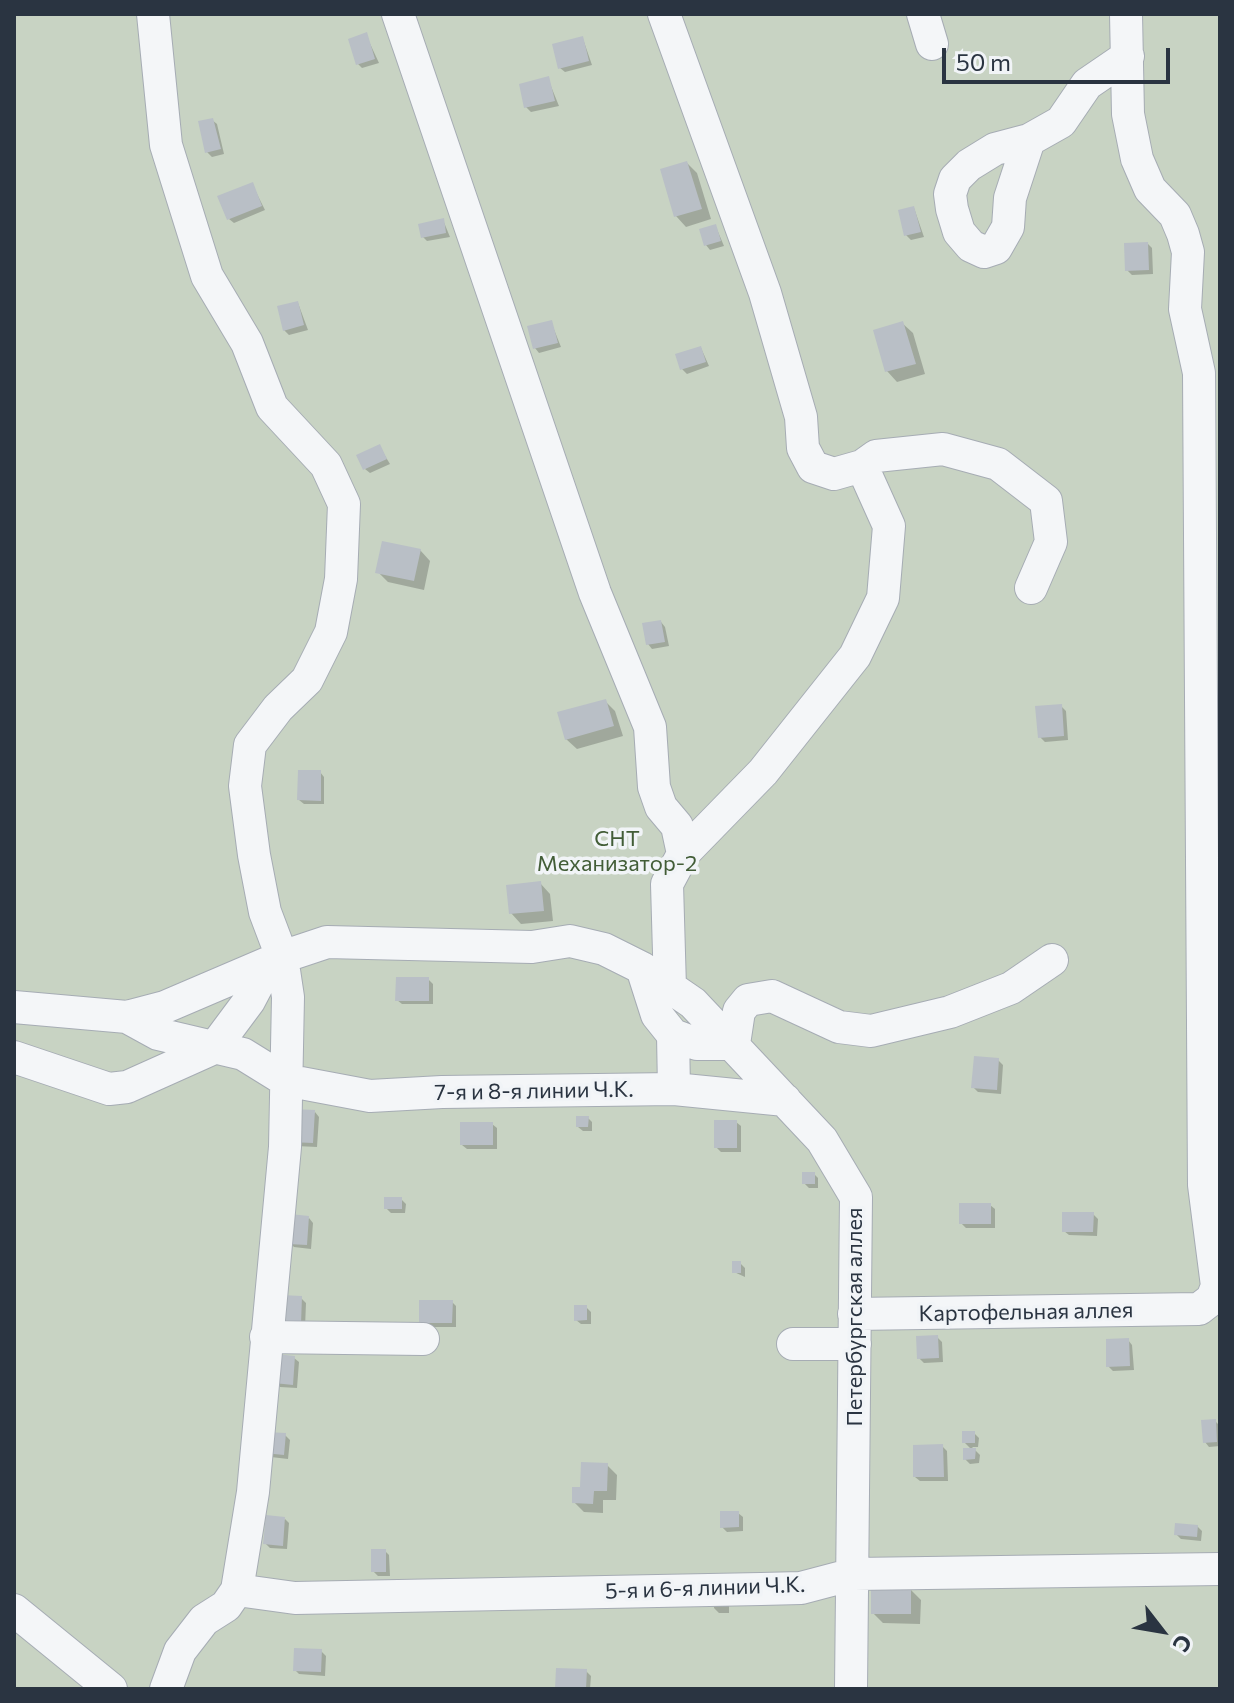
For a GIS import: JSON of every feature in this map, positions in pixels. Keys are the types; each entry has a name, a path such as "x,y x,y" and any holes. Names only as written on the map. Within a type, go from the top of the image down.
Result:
{"street":[{"path":"153,14 166,145 207,276 247,343 272,407 326,465 344,504 341,579 331,632 307,680 278,708 250,745 245,786 254,855 275,960 288,997 285,1147 253,1492 237,1590 226,1606 204,1620 180,1651 166,1689"},
{"path":"398,14 595,593 650,727 654,787 661,807 677,826 683,854"},
{"path":"664,14 765,293 801,417 803,448 813,467 834,474 862,466 876,456 943,449 998,464 1046,501 1051,542 1031,588"},
{"path":"1126,14 1128,114 1137,159 1150,189 1175,215 1188,252 1185,309 1199,373 1204,1185 1218,1264"},
{"path":"1029,140 1061,122 1087,84 1128,56"},
{"path":"670,988 665,923 667,884 683,854 763,772 855,656 883,598 889,526 862,466"},
{"name":"Петербургская аллея","path":"127,1017 165,1007 275,960 327,942 532,947 570,941 604,949 642,968 693,1003 822,1140 856,1197 851,1689"},
{"path":"14,1057 109,1089 137,1083 214,1048 275,960"},
{"path":"642,968 657,1015 673,1035 697,1044 734,1044 739,1011 748,1000 772,996 839,1027 871,1031 950,1012 1011,988 1052,960"},
{"path":"14,1007 127,1017 158,1034 243,1054 285,1080"},
{"path":"673,1035 674,1089"},
{"name":"7-я и 8-я линии Ч.К.","path":"285,1080 370,1096 674,1089 785,1100"},
{"name":"Картофельная аллея","path":"793,1344 855,1329 1199,1309 1212,1299 1217,1286 1218,1264"},
{"path":"266,1337 423,1339"},
{"name":"5-я и 6-я линии Ч.К.","path":"237,1590 295,1598 761,1589 816,1585 854,1574 1220,1569"},
{"path":"14,1610 111,1689"}],"green space":[{"name":"СНТ Механизатор-2","path":"14,14 1220,14 1220,1689 14,1689"}],"building":[{"path":"367,32 375,59 356,65 348,39"},
{"path":"583,36 589,61 558,69 552,44"},
{"path":"549,76 555,101 524,108 519,84"},
{"path":"213,118 221,149 205,153 198,121"},
{"path":"687,161 702,209 674,217 660,169"},
{"path":"253,182 262,206 227,220 217,196"},
{"path":"914,206 921,232 904,236 898,210"},
{"path":"444,218 446,233 421,238 418,224"},
{"path":"716,224 721,241 704,246 699,229"},
{"path":"1148,242 1149,270 1125,271 1124,243"},
{"path":"298,301 304,325 283,331 277,306"},
{"path":"552,320 558,343 533,349 527,326"},
{"path":"903,321 916,364 885,372 873,330"},
{"path":"701,346 706,362 680,370 675,354"},
{"path":"380,444 387,459 363,470 356,455"},
{"path":"382,541 421,549 414,581 375,573"},
{"path":"661,620 665,642 646,645 642,623"},
{"path":"606,699 614,726 565,740 557,712"},
{"path":"1062,704 1064,736 1038,738 1035,706"},
{"path":"298,770 321,770 321,801 297,800"},
{"path":"541,881 544,911 509,914 506,885"},
{"path":"396,977 429,977 429,1001 395,1001"},
{"path":"974,1056 999,1058 997,1090 971,1088"},
{"path":"292,1109 315,1110 313,1143 289,1142"},
{"path":"576,1116 589,1116 588,1127 576,1127"},
{"path":"714,1120 737,1120 737,1148 714,1148"},
{"path":"460,1122 493,1122 493,1145 460,1145"},
{"path":"802,1172 815,1172 815,1184 802,1184"},
{"path":"384,1197 402,1197 402,1209 384,1209"},
{"path":"959,1203 991,1203 991,1224 959,1224"},
{"path":"1062,1212 1094,1212 1093,1232 1062,1232"},
{"path":"290,1214 309,1216 307,1245 288,1244"},
{"path":"732,1261 741,1261 741,1273 732,1273"},
{"path":"280,1295 302,1296 301,1324 279,1323"},
{"path":"419,1300 453,1300 452,1323 419,1323"},
{"path":"574,1305 587,1305 587,1320 574,1321"},
{"path":"938,1335 939,1358 917,1359 916,1336"},
{"path":"1129,1338 1130,1366 1106,1367 1106,1339"},
{"path":"276,1354 295,1356 293,1385 274,1383"},
{"path":"1216,1419 1217,1442 1203,1443 1201,1420"},
{"path":"962,1431 975,1431 975,1443 962,1443"},
{"path":"266,1432 286,1433 284,1455 264,1453"},
{"path":"943,1444 944,1477 913,1477 913,1445"},
{"path":"963,1448 976,1448 975,1459 963,1460"},
{"path":"581,1462 608,1463 607,1491 594,1491 593,1504 572,1503 572,1487 580,1487"},
{"path":"720,1511 739,1511 739,1527 720,1528"},
{"path":"266,1515 285,1517 283,1546 263,1544"},
{"path":"1175,1523 1198,1525 1197,1537 1174,1535"},
{"path":"371,1549 386,1549 386,1572 371,1572"},
{"path":"871,1587 911,1588 911,1614 871,1614"},
{"path":"294,1648 322,1649 321,1672 293,1671"},
{"path":"556,1668 587,1669 586,1689 555,1689"}]}
